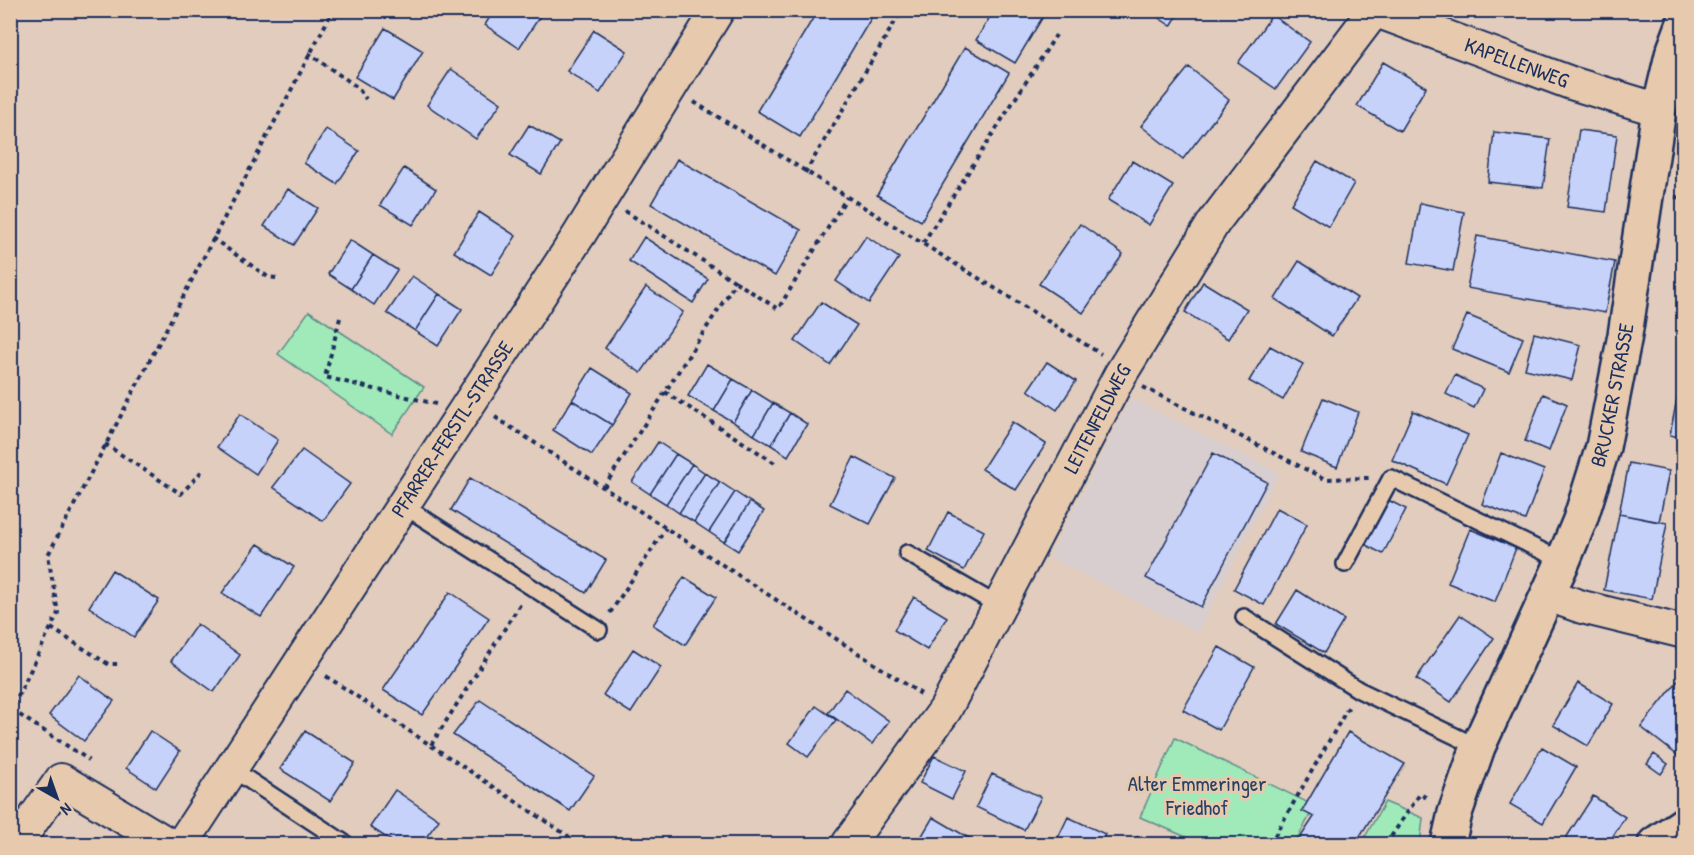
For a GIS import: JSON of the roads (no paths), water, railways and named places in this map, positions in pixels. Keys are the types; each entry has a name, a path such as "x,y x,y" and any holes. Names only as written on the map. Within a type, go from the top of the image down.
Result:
{"street":[{"name":"PFARRER-FERSTL-STRASSE","path":"182,844 404,506 603,196 718,10"},
{"name":"KAPELLENWEG","path":"1374,11 1571,83 1659,111"},
{"name":"LEITENFELDWEG","path":"848,844 945,710 1120,375 1214,222 1374,11"},
{"name":"BRUCKER STRASSE","path":"1448,844 1455,813 1478,747 1548,596 1584,510 1609,426 1659,111 1672,55 1683,23"},
{"path":"1548,596 1582,607 1683,632"},
{"path":"16,844 61,780 168,844"},
{"path":"1655,844 1683,824"}],"lane":[{"path":"1345,564 1391,478 1563,561"},
{"path":"404,506 599,630"},
{"path":"907,553 999,606"},
{"path":"1244,617 1359,690 1478,747"},
{"path":"232,769 346,844"}],"park label":[{"name":"Alter Emmeringer Friedhof","path":"1197,796"}]}
